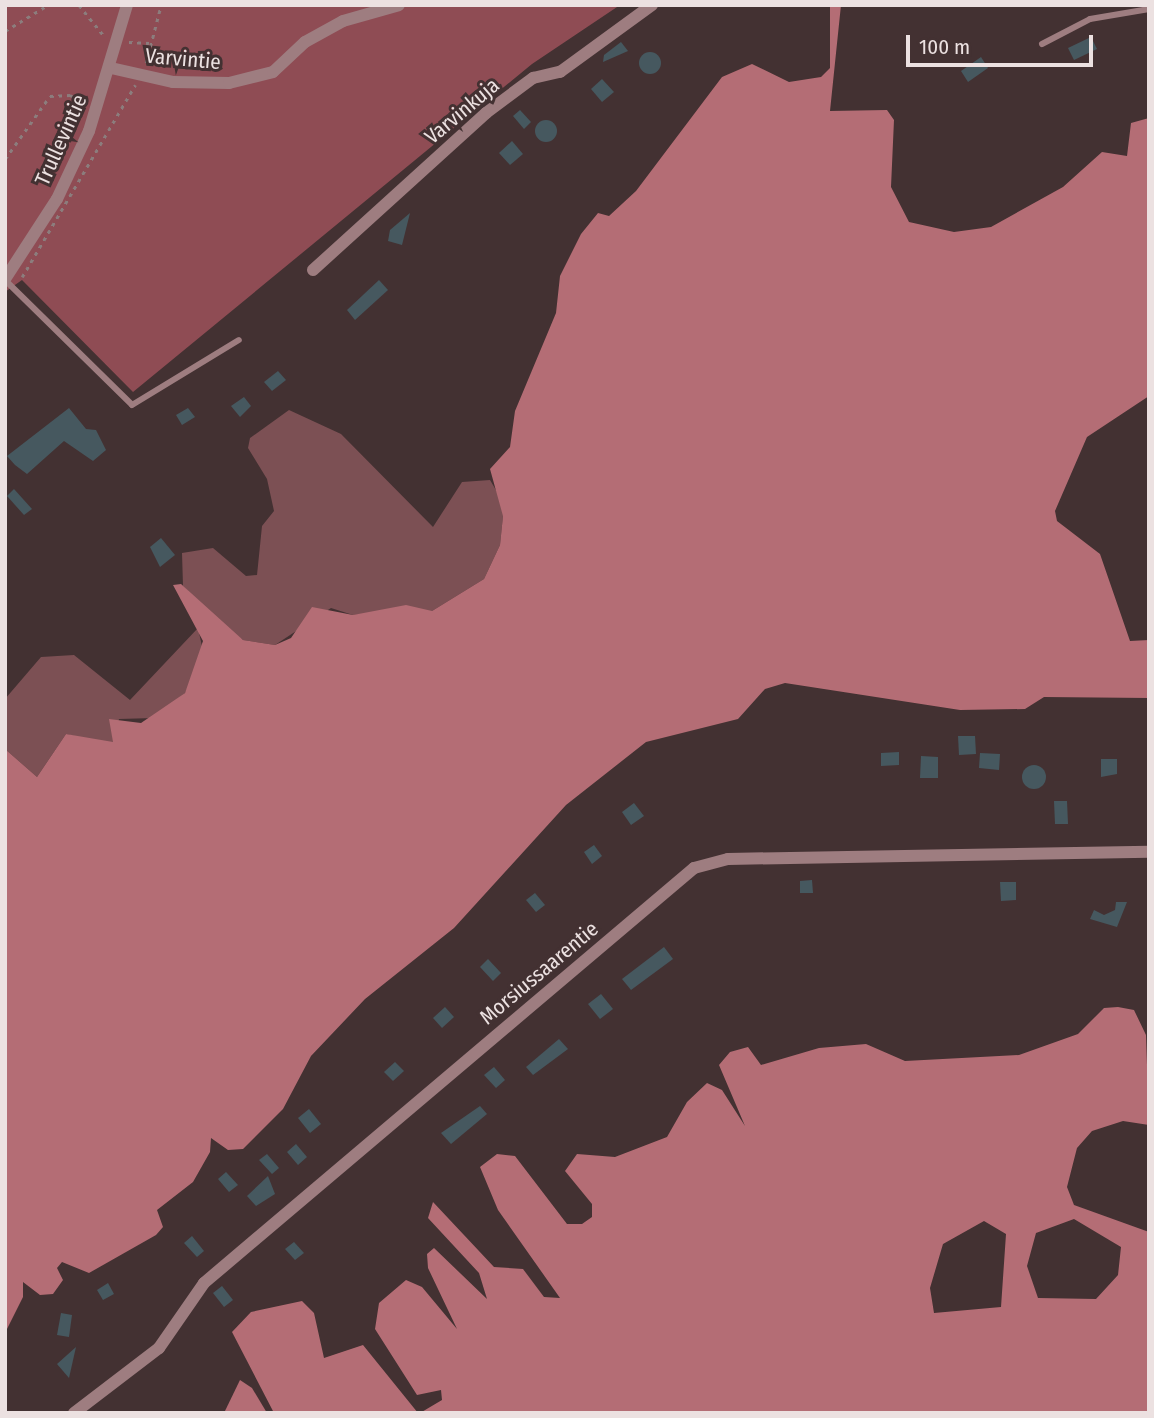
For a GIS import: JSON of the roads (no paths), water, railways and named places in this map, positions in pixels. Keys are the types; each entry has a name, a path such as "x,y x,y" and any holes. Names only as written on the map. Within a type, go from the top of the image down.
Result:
{"street":[{"name":"Trullevintie","path":"5,279 57,199 99,103 127,5"},
{"name":"Varvintie","path":"111,68 173,82 229,83 273,72 305,41 343,21 399,5"},
{"name":"Varvinkuja","path":"313,270 486,113 533,78 560,72 652,5"},
{"name":"Morsiussaarentie","path":"74,1413 159,1348 204,1283 694,868 728,859 1149,852"}],"lane":[{"path":"1042,44 1090,19 1149,9"},
{"path":"5,279 132,405 239,340"}]}
